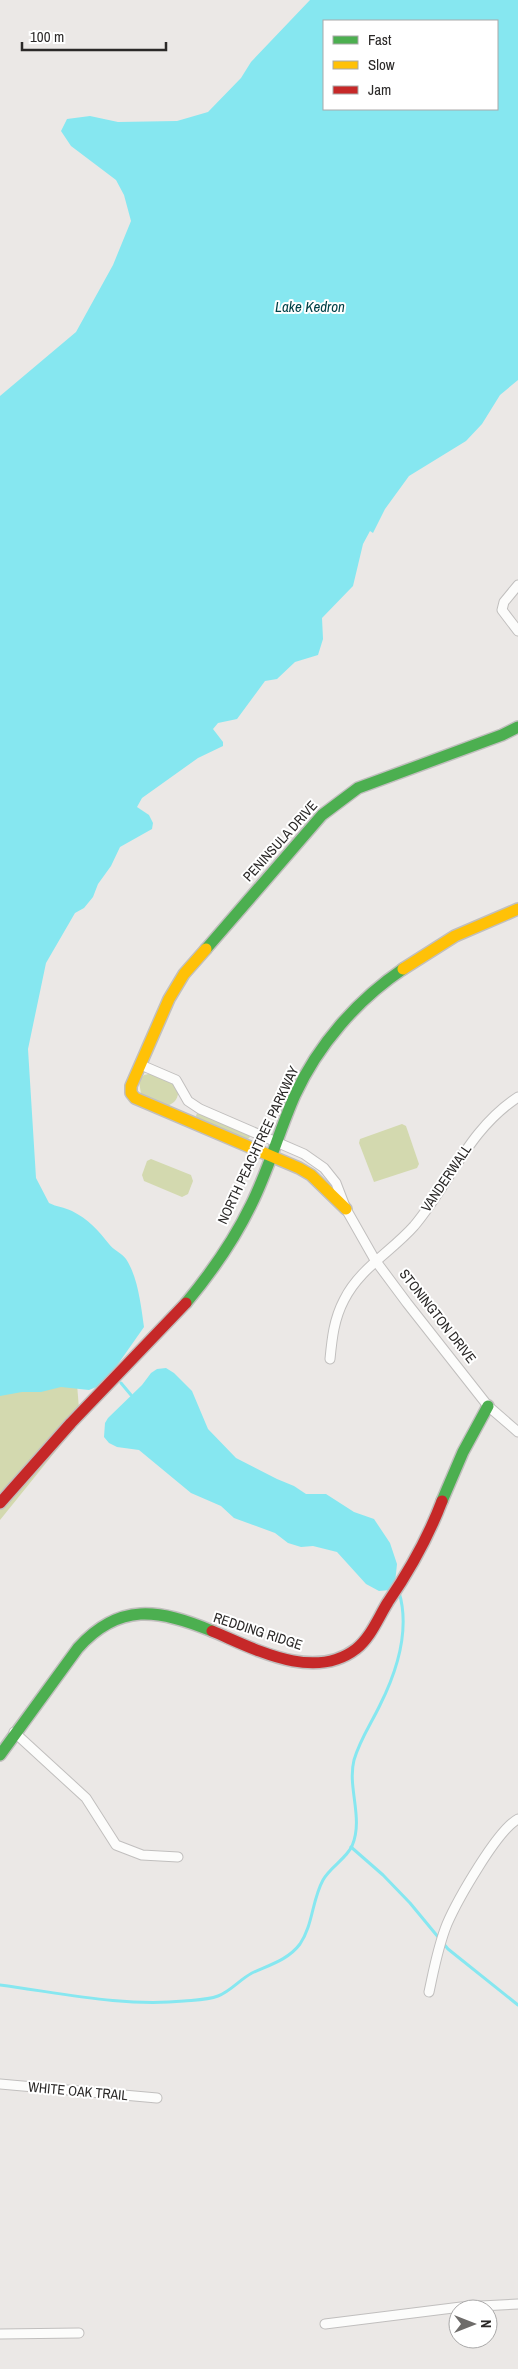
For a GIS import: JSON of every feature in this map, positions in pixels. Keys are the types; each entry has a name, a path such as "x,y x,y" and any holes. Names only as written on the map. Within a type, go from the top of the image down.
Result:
{"street":[{"path":"518,585 504,602 502,610 518,631"},
{"name":"PENINSULA DRIVE","path":"270,1157 135,1098 131,1093 131,1086 169,999 184,974 322,814 358,788 502,735 518,727"},
{"name":"NORTH PEACHTREE PARKWAY","path":"0,1503 82,1411 173,1316 207,1276 242,1222 304,1078 322,1050 357,1007 429,949 467,928 518,909"},
{"path":"140,1065 176,1080 188,1101 192,1104 276,1141"},
{"name":"VANDERWALL","path":"330,1359 333,1326 344,1299 375,1260 413,1226 473,1139 499,1110 518,1097"},
{"path":"185,1119 192,1104"},
{"name":"STONINGTON DRIVE","path":"276,1141 304,1154 324,1168 336,1183 346,1209 375,1260 488,1406 518,1432"},
{"name":"STONINGTON DRIVE","path":"270,1157 311,1175 346,1209"},
{"name":"REDDING RIDGE","path":"0,1755 14,1732 79,1645 95,1630 129,1613 160,1614 293,1661 324,1661 345,1655 368,1635 399,1587 431,1529 460,1457 488,1406"},
{"path":"14,1732 86,1798 116,1844 142,1855 178,1857"},
{"path":"429,1992 444,1934 457,1903 490,1850 512,1822 518,1819"},
{"name":"WHITE OAK TRAIL","path":"0,2084 157,2098"},
{"path":"325,2324 460,2307 518,2304"},
{"path":"0,2334 79,2333"}],"green space":[{"path":"153,1073 171,1080 178,1089 177,1098 170,1105 167,1106 141,1094 139,1081 144,1075"},
{"path":"199,1112 250,1135 250,1137 247,1140 197,1120 196,1115"},
{"path":"402,1124 406,1126 419,1164 417,1168 374,1182 359,1143 360,1139"},
{"path":"151,1159 191,1175 193,1181 188,1194 182,1197 144,1181 142,1175 147,1161"},
{"path":"76,1372 80,1421 0,1520 0,1373"}],"water":[{"name":"Lake Kedron","path":"310,0 518,0 518,380 500,395 482,424 466,441 409,476 385,509 373,533 370,531 363,544 353,586 322,618 323,639 318,655 295,662 277,679 265,681 237,719 218,723 213,729 223,742 223,746 198,758 142,798 137,807 149,815 153,823 152,829 120,847 111,866 98,884 93,897 84,908 75,913 46,963 28,1049 36,1178 49,1203 78,1214 88,1221 126,1259 136,1283 144,1327 104,1384 89,1390 61,1387 41,1392 22,1392 0,1396 0,396 76,332 113,265 131,221 124,195 116,180 71,146 61,131 67,119 90,116 118,122 177,121 208,112 241,78 251,62"},
{"path":"166,1368 174,1373 192,1391 208,1429 236,1458 294,1486 306,1494 326,1494 354,1512 374,1519 390,1543 397,1564 395,1583 390,1590 379,1591 366,1584 337,1552 313,1546 301,1547 288,1543 275,1533 234,1518 221,1506 191,1493 139,1450 117,1447 109,1443 104,1437 105,1423 108,1418 142,1385 151,1373 157,1369"}],"waterway":[{"path":"121,1383 131,1395"},
{"path":"0,1985 115,2001 161,2002 201,2000 223,1994 247,1976 278,1962 295,1950 308,1929 323,1880 352,1846 356,1825 352,1781 354,1760 362,1738 377,1712 392,1678 400,1650 403,1620 399,1592"},
{"path":"351,1847 383,1875 410,1903 448,1949 518,2005"}],"traffic: fast":[{"path":"206,949 322,815 358,788 502,735 518,727"},
{"path":"186,1303 222,1256 244,1218 263,1178 295,1095 315,1059 327,1041 355,1009 386,981 403,969"},
{"path":"442,1501 463,1452 488,1406"},
{"path":"0,1755 78,1648 93,1633 109,1623 124,1617 140,1614 157,1615 174,1618 212,1631"}],"traffic: slow":[{"path":"403,969 455,936 518,909"},
{"path":"206,949 184,974 169,999 131,1086 131,1093 135,1098 299,1168 311,1175 346,1209"}],"traffic: jam":[{"path":"0,1503 71,1423 186,1303"},
{"path":"212,1631 264,1653 302,1662 321,1662 339,1658 356,1649 370,1633 411,1566 425,1541 442,1501"}]}
